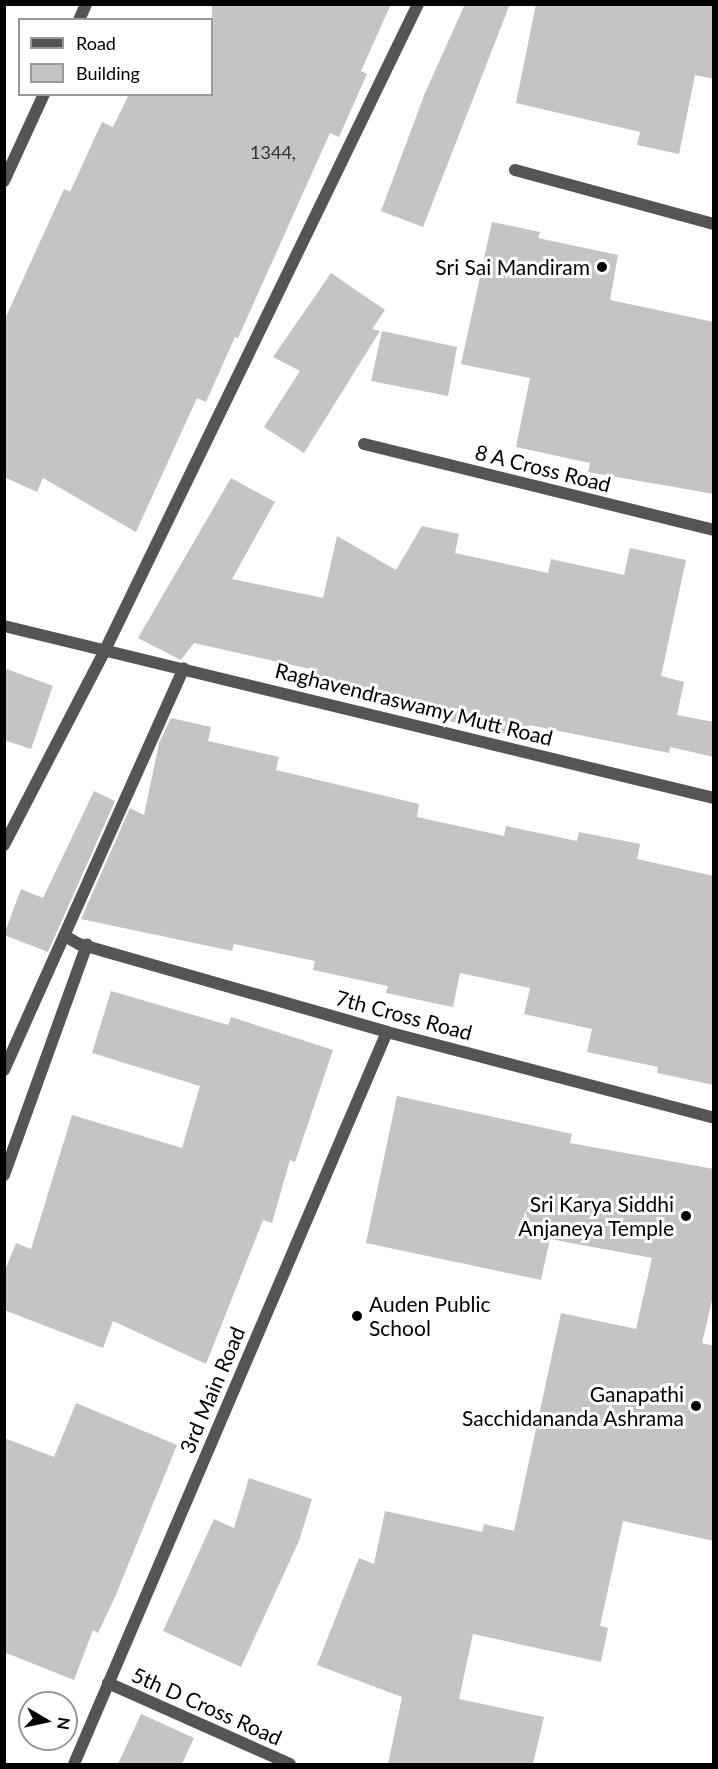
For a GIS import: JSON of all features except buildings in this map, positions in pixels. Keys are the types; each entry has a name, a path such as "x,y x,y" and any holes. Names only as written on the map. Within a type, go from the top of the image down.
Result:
{"street":[{"path":"80,18 86,4"},
{"path":"4,845 106,648 418,4"},
{"path":"5,178 43,96"},
{"path":"515,170 714,224"},
{"name":"8 A Cross Road","path":"364,444 714,530"},
{"name":"Raghavendraswamy Mutt Road","path":"4,626 106,648 714,798"},
{"path":"4,1070 184,668"},
{"name":"7th Cross Road","path":"65,936 72,942 87,944 387,1032 714,1118"},
{"path":"4,1175 87,944"},
{"name":"3rd Main Road","path":"74,1764 387,1032"},
{"name":"5th D Cross Road","path":"108,1683 290,1764"}],"place":[{"name":"Sri Sai Mandiram","path":"602,267"},
{"name":"Sri Karya Siddhi Anjaneya Temple","path":"686,1216"},
{"name":"Auden Public School","path":"357,1316"},
{"name":"Ganapathi Sacchidananda Ashrama","path":"696,1406"}]}
